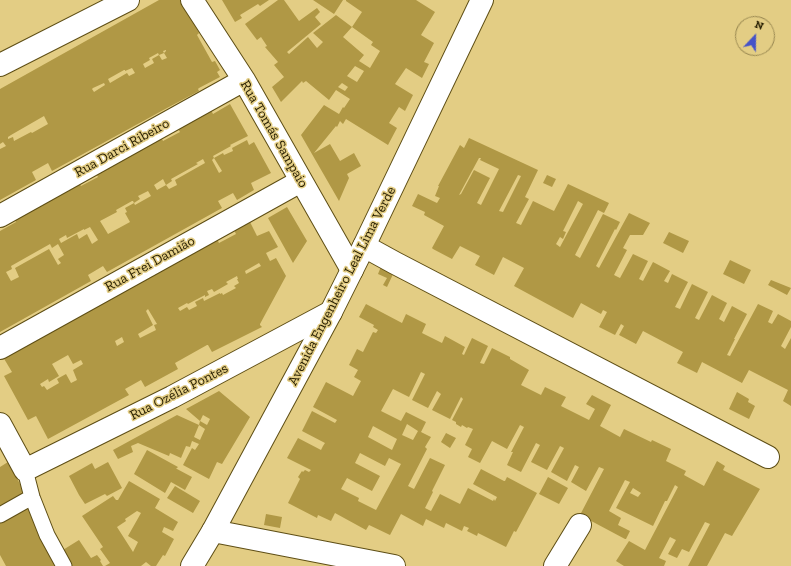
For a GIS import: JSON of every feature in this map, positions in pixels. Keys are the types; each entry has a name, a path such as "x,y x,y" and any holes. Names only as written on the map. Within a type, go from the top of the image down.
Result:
{"street":[{"path":"0,65 128,0"},
{"name":"Rua Tomás Sampaio","path":"192,0 244,80 352,270"},
{"name":"Avenida Engenheiro Leal Lima Verde","path":"192,566 213,531 352,270 482,0"},
{"name":"Rua Darci Ribeiro","path":"0,216 244,80"},
{"name":"Rua Frei Damião","path":"0,348 301,181"},
{"path":"364,246 768,457"},
{"name":"Rua Ozélia Pontes","path":"25,470 172,397 330,312"},
{"path":"0,424 25,470"},
{"path":"555,566 580,525"},
{"path":"213,531 394,566"}],"lane":[{"path":"25,470 32,497 47,535 64,566"},
{"path":"0,515 32,497"}],"building":[{"path":"159,0 181,0 199,33 197,35 212,62 215,61 220,70 217,72 220,77 199,88 199,91 52,171 48,163 32,172 36,180 0,200 0,149 6,146 3,142 0,144 0,89","holes":["158,53 159,55 152,59 154,63 145,68 143,64 150,60 149,58","164,53 167,58 162,60 159,55","132,68 135,73 129,76 127,73 110,83 108,79 124,70 125,71","104,83 105,85 94,92 92,89","44,116 48,124 14,141 13,137 8,139 8,137"]},
{"path":"222,0 269,0 260,6 258,4 240,15 242,18 235,22"},
{"path":"278,0 284,0 299,21 317,8 320,12 315,17 321,24 287,52 289,54 308,37 317,48 323,42 313,33 336,15 352,27 362,12 346,0 416,0 435,12 421,35 434,43 424,62 429,64 422,78 406,68 395,84 413,95 405,111 399,107 389,123 397,128 388,145 346,119 343,124 340,121 337,127 336,126 314,153 330,144 340,161 354,153 361,166 347,174 349,178 339,201 301,135 324,105 339,114 350,99 336,90 329,100 306,81 303,83 302,81 281,102 272,87 284,77 274,65 278,62 265,47 267,46 261,37 257,40 245,24","holes":["352,27 373,42 371,45 380,51 370,68 359,61 364,55 343,37","355,66 364,71 357,82 347,76","342,83 348,87 345,91 338,87"]},
{"path":"313,0 343,0 334,14"},
{"path":"230,104 248,136 213,156 214,158 223,153 224,155 233,151 232,148 247,140 249,145 254,142 271,173 251,183 254,190 237,200 233,193 218,201 222,208 107,272 103,266 88,275 91,281 0,332 0,231 16,222 13,216 78,181 81,186 98,177 95,171 160,135 163,141 180,132 176,126 210,108 213,114","holes":["214,158 222,171 219,173 212,160","203,159 205,163 175,180 177,185 169,189 166,185 172,181 171,179 198,164 196,163","163,179 166,185 157,190 154,185","148,191 151,196 135,205 134,203 140,199 138,196","133,201 134,203 125,208 127,212 125,213 130,222 108,234 100,221","90,227 98,240 92,244 87,234 79,239 77,234 61,243 59,239 66,235 67,238","50,244 52,248 58,244 64,255 58,259 61,263 58,265 49,249 15,268 19,277 11,281 6,272 12,269 11,266"]},
{"path":"469,138 538,170 525,197 529,199 516,223 521,225 533,201 554,211 568,184 609,203 604,213 598,210 575,255 580,258 603,214 620,222 596,266 599,268 629,213 650,223 643,235 630,235 623,248 627,250 614,275 620,278 633,254 648,261 639,279 643,281 653,262 670,271 664,281 668,283 672,274 688,282 675,307 680,309 692,284 708,292 695,318 699,320 712,295 727,303 719,319 724,322 732,306 747,314 727,355 730,356 758,304 773,311 768,322 772,324 778,314 791,321 791,327 781,346 785,349 791,338 791,406 783,401 788,390 749,370 742,383 702,362 697,373 677,363 683,352 643,331 636,344 619,335 624,326 621,324 615,335 599,327 607,312 603,310 601,314 581,303 573,318 514,286 524,268 503,257 494,275 475,265 480,256 460,246 452,259 433,249 432,248 444,226 424,215 425,212 412,206 418,194 437,203 440,198 435,196 438,186 460,145 464,148","holes":["479,158 481,158 480,160 499,169 481,205 477,203 490,178 474,170 461,194 459,195","518,175 521,176 503,212 499,211","578,201 583,204 560,247 556,244 560,237 563,239 566,232 563,231"]},
{"path":"547,175 556,179 552,187 543,183"},
{"path":"287,207 307,241 293,263 268,218"},
{"path":"249,220 257,236 269,231 278,247 266,253 270,261 276,258 286,276 260,324 262,327 212,352 207,345 175,363 178,369 145,387 141,380 125,389 129,395 48,439 36,416 28,420 4,376 12,372 3,357 216,237 219,243 236,234 233,228","holes":["259,263 261,266 246,274 245,271","237,276 239,283 234,286 236,288 223,295 220,293 204,301 203,298 195,302 197,306 189,310 187,307 180,311 178,308 205,295 205,297 209,295 207,291 212,289 214,292 228,284 226,282","148,309 157,324 154,325 156,330 140,338 138,334 153,325 146,311","122,337 124,342 117,346 115,341","68,355 73,364 81,360 83,364 73,370 77,380 71,383 66,374 57,379 59,383 47,390 40,384 48,379 49,382 59,376 52,364"]},
{"path":"669,232 689,241 683,253 663,243"},
{"path":"730,260 751,270 744,284 723,274"},
{"path":"382,264 395,270 387,287 383,285 387,278 378,274"},
{"path":"771,280 791,288 787,295 768,285"},
{"path":"366,304 402,323 406,314 426,324 422,333 442,343 445,336 465,347 462,354 464,355 472,338 488,346 480,363 484,364 492,348 510,357 510,359 529,370 521,385 541,395 545,387 566,397 561,406 589,420 595,409 586,404 592,395 611,405 600,426 620,437 624,429 651,442 652,440 671,449 666,461 686,471 684,475 704,486 717,461 725,466 723,470 760,489 732,536 725,533 707,566 688,566 710,524 705,522 689,552 682,549 677,558 668,554 676,540 670,537 659,558 666,561 664,566 624,566 616,561 629,541 645,550 678,487 675,485 667,501 665,501 653,526 616,508 630,482 625,480 609,511 621,518 618,525 630,531 625,539 580,515 604,469 599,467 586,491 571,482 579,467 575,465 567,481 551,472 564,448 560,446 547,470 531,462 540,445 536,443 521,472 507,465 513,452 511,452 524,427 520,425 507,449 492,441 480,463 468,457 472,449 465,445 473,429 462,425 461,427 452,420 463,399 461,397 450,419 432,410 441,394 437,391 428,408 412,400 425,374 421,372 409,397 393,389 381,411 401,421 406,412 426,422 421,432 431,437 425,447 427,449 408,486 414,489 430,458 445,465 425,508 431,511 440,494 460,504 468,488 493,501 494,499 495,501 497,497 473,484 481,469 504,481 507,477 537,493 516,532 514,531 506,547 478,533 477,536 467,531 469,528 464,526 462,531 446,523 444,528 426,519 423,526 401,514 390,535 369,525 366,530 335,513 331,521 318,515 317,518 288,503 300,479 298,477 302,471 303,472 305,470 309,472 311,470 287,458 298,438 321,450 325,443 302,431 312,411 335,423 337,420 313,407 326,382 353,396 361,381 354,377 358,370 349,365 357,349 363,352 373,332 376,333 378,330 373,327 374,325 359,317","holes":["407,424 418,431 413,440 402,435","373,426 397,439 392,450 368,437","360,453 385,466 389,458 401,464 376,510 358,501 359,498 341,489 347,478 372,491 380,476 355,463","633,488 641,493 638,497 630,493"]},
{"path":"219,391 250,417 222,464 217,462 209,479 183,465 192,448 195,450 199,444 192,441 190,447 186,446 181,458 170,453 169,456 138,443 131,446 133,452 118,459 113,450 177,415 199,425 200,421 186,409","holes":["203,415 210,419 207,425 200,421","199,425 205,429 200,440 194,437"]},
{"path":"737,392 749,399 748,402 755,406 749,419 729,409"},
{"path":"446,433 456,438 450,448 441,442"},
{"path":"147,450 178,467 176,469 192,477 185,490 171,482 165,493 134,474"},
{"path":"8,462 26,495 0,512 0,467"},
{"path":"108,462 122,488 107,496 105,494 85,504 69,476 92,463 95,469"},
{"path":"548,477 568,488 559,504 539,494"},
{"path":"129,481 160,499 155,508 178,522 173,531 164,527 162,532 174,539 165,556 163,555 156,566 151,566 146,562 141,566 105,566 110,563 100,549 103,547 82,516 113,496 116,500 118,500","holes":["137,511 141,513 128,536 138,542 133,552 117,527 126,521 125,519"]},
{"path":"175,486 200,501 193,513 167,498"},
{"path":"27,504 61,566 6,566 0,555 0,518"},
{"path":"266,514 282,517 280,528 264,525"},
{"path":"79,540 91,558 97,555 103,566 66,566 58,553"}]}
